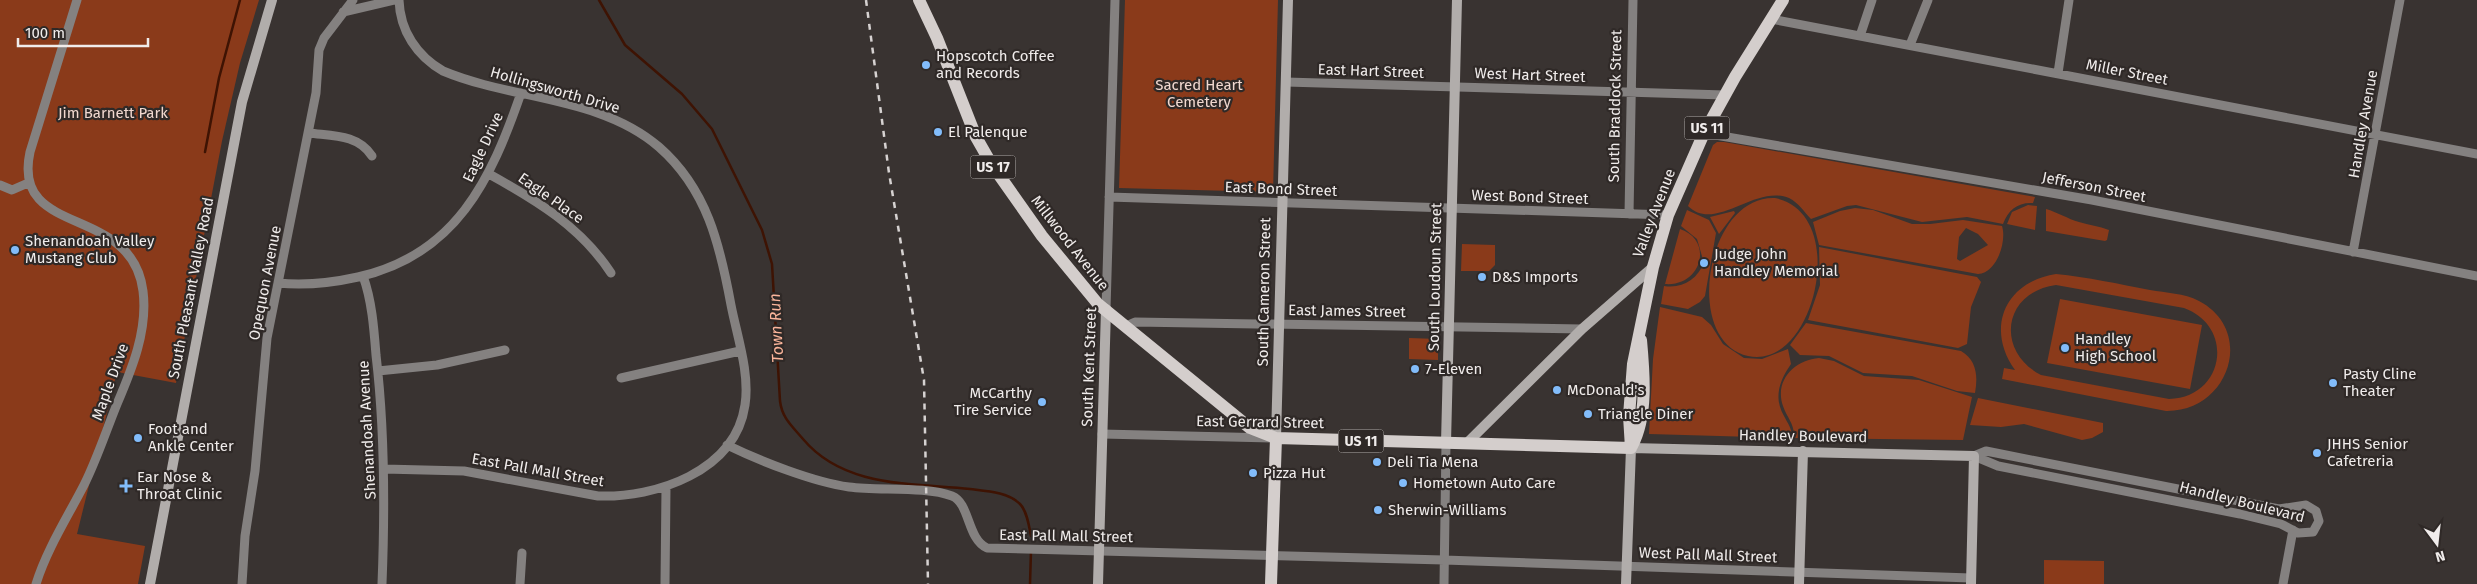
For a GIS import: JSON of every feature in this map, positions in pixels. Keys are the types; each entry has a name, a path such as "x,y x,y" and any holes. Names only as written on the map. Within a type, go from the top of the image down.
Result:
{"main road":[{"name":"Millwood Avenue","path":"919,0 937,38 972,130 992,165 1042,236 1098,304 1250,428 1276,438"},
{"name":"Valley Avenue","path":"1653,267 1668,215 1704,134 1725,95 1783,0"},
{"name":"US 11","path":"1446,443 1630,448 1631,381 1640,326 1653,267"},
{"name":"East Gerrard Street","path":"1276,438 1446,443"},
{"name":"South Cameron Street","path":"1272,584 1276,438"}],"street":[{"path":"0,185 12,190 28,183 27,170 30,152 77,0"},
{"name":"South Pleasant Valley Road","path":"150,584 242,102 272,0"},
{"name":"Opequon Avenue","path":"242,584 245,536 258,446 264,364 278,283 309,133 316,93 319,50 324,38 353,0"},
{"path":"343,12 394,0"},
{"name":"Hollingsworth Drive","path":"399,0 405,28 410,40 423,58 452,75 586,111 631,129 657,146 683,172 704,205 718,243 740,351 745,382 745,404 740,424 727,444"},
{"name":"South Kent Street","path":"1098,584 1115,0"},
{"name":"South Cameron Street","path":"1276,438 1288,0"},
{"name":"South Loudoun Street","path":"1444,584 1456,0"},
{"name":"South Braddock Street","path":"1629,214 1634,0"},
{"path":"1860,36 1872,0"},
{"path":"1910,45 1928,0"},
{"path":"2058,73 2069,0"},
{"name":"Handley Avenue","path":"2353,252 2400,0"},
{"name":"Miller Street","path":"1771,19 2376,133 2477,154"},
{"name":"East Hart Street","path":"1286,82 1455,87"},
{"name":"West Hart Street","path":"1455,87 1725,95"},
{"name":"Eagle Drive","path":"278,283 321,284 363,276 408,260 440,237 465,211 489,174 509,129 521,93"},
{"path":"309,133 356,140 367,148 372,156"},
{"name":"Jefferson Street","path":"1704,134 2092,200 2477,276"},
{"name":"Eagle Place","path":"489,174 570,225 600,256 611,273"},
{"name":"Maple Drive","path":"28,183 39,202 102,232 122,247 139,274 143,301 141,330 128,379 88,476 52,545 36,584"},
{"name":"East Bond Street","path":"1109,196 1452,208"},
{"name":"West Bond Street","path":"1452,208 1668,215"},
{"name":"Valley Avenue","path":"1466,444 1582,329 1653,267"},
{"name":"Shenandoah Avenue","path":"363,276 373,322 378,371 384,469 382,584"},
{"name":"East James Street","path":"1126,326 1135,322 1582,329"},
{"path":"378,371 437,364 505,350"},
{"path":"621,378 740,351"},
{"name":"East Gerrard Street","path":"1102,434 1276,438"},
{"name":"East Pall Mall Street","path":"384,469 464,471 598,496 632,495 666,488 703,468 727,444 784,469 848,487 927,492 954,497 960,503 977,541 987,548 1444,560"},
{"path":"1626,584 1630,448"},
{"name":"Handley Boulevard","path":"1630,448 1974,456 1998,466 2177,501 2280,524 2304,534 2312,532 2319,521 2316,511 2306,505 2279,509 1993,452 1984,451 1974,456"},
{"path":"1799,584 1803,451"},
{"path":"1971,581 1974,456"},
{"path":"2082,482 2084,469"},
{"path":"665,584 666,488"},
{"path":"2177,501 2179,488"},
{"path":"2283,584 2293,530"},
{"path":"520,584 522,553"},
{"name":"West Pall Mall Street","path":"1444,560 1799,572 1971,581"}],"green space":[{"name":"Jim Barnett Park","path":"0,0 259,0 240,63 222,141 176,383 117,372 77,534 145,546 138,584 0,584"},
{"name":"Sacred Heart Cemetery","path":"1125,0 1278,0 1273,192 1119,188"},
{"path":"1717,142 2035,197 2033,203 2023,204 2014,208 2003,224 1967,217 1922,222 1856,205 1847,206 1811,219 1793,200 1776,195 1749,201 1723,212 1699,213 1688,206 1713,145"},
{"path":"1775,198 1798,210 1812,231 1818,259 1815,288 1806,317 1791,340 1772,354 1748,356 1727,345 1715,325 1709,299 1711,270 1719,243 1732,219 1751,203"},
{"path":"2028,205 2037,206 2035,230 2007,224 2012,212"},
{"path":"1855,208 1873,210 1912,224 1963,220 2002,226 2002,248 1990,268 1978,274 1819,245 1813,222 1840,211","holes":["1966,228 1978,234 1988,245 1960,261 1957,259 1959,237"]},
{"path":"2046,209 2075,221 2109,230 2107,240 2046,231"},
{"path":"1687,210 1709,220 1716,233 1705,296 1700,302 1688,309 1661,304 1664,286 1671,287 1689,282 1704,263 1697,239 1681,226"},
{"path":"1734,211 1735,213 1719,234 1710,217"},
{"path":"1680,229 1691,235 1697,243 1700,252 1699,262 1695,271 1688,278 1678,283 1665,284"},
{"path":"1462,244 1495,245 1495,265 1489,271 1461,271"},
{"path":"1819,247 1977,277 1981,282 1971,307 1967,344 1958,348 1808,320 1820,285"},
{"path":"2056,274 2193,298 2217,314 2227,331 2230,349 2228,368 2219,385 2206,398 2188,408 2166,411 2002,379 2004,368 2015,370 2006,354 2002,338 2001,323 2005,309 2024,286 2038,279","holes":["2056,285 2184,308 2201,317 2211,330 2217,345 2217,360 2212,375 2202,387 2188,396 2169,399 2041,375 2026,365 2016,352 2012,338 2011,324 2016,310 2025,299 2038,290"]},
{"path":"2060,299 2202,325 2190,389 2047,363"},
{"path":"1660,307 1702,317 1711,325 1723,344 1744,358 1762,359 1788,349 1791,364 1781,382 1778,395 1781,409 1791,429 1792,438 1649,434 1653,359"},
{"path":"1806,323 1961,351 1970,359 1975,369 1975,393 1957,391 1912,376 1863,373 1829,356 1800,355 1790,345"},
{"path":"1409,338 1438,339 1438,360 1409,359"},
{"path":"1819,358 1834,361 1864,376 1919,380 1972,397 1963,440 1794,438 1792,425 1783,406 1781,388 1784,380 1795,367"},
{"path":"1978,398 2103,423 2103,432 2092,438 2082,440 2024,424 2001,427 1970,425"},
{"path":"2044,560 2104,561 2104,584 2044,584"}],"waterway":[{"path":"205,152 219,78 240,0"},
{"name":"Town Run","path":"599,0 625,45 682,94 712,129 762,230 772,264 780,401 785,417 791,426 820,455 838,467 859,475 902,483 990,491 1009,497 1020,504 1024,511 1031,536"},
{"name":"Town Run","path":"1030,584 1031,551"}],"railway":[{"path":"866,0 889,173 924,380 928,584"}],"place":[{"name":"Hopscotch Coffee and Records","path":"926,65"},
{"name":"El Palenque","path":"938,132"},
{"name":"Shenandoah Valley Mustang Club","path":"15,250"},
{"name":"Judge John Handley Memorial","path":"1704,263"},
{"name":"D&S Imports","path":"1482,277"},
{"name":"Handley High School","path":"2065,348"},
{"name":"7-Eleven","path":"1415,369"},
{"name":"Pasty Cline Theater","path":"2333,383"},
{"name":"McDonald's","path":"1557,390"},
{"name":"McCarthy Tire Service","path":"1042,402"},
{"name":"Triangle Diner","path":"1588,414"},
{"name":"Foot and Ankle Center","path":"138,438"},
{"name":"JHHS Senior Cafetreria","path":"2317,453"},
{"name":"Deli Tia Mena","path":"1377,462"},
{"name":"Pizza Hut","path":"1253,473"},
{"name":"Hometown Auto Care","path":"1403,483"},
{"name":"Ear Nose & Throat Clinic","path":"126,486"},
{"name":"Sherwin-Williams","path":"1378,510"}]}
